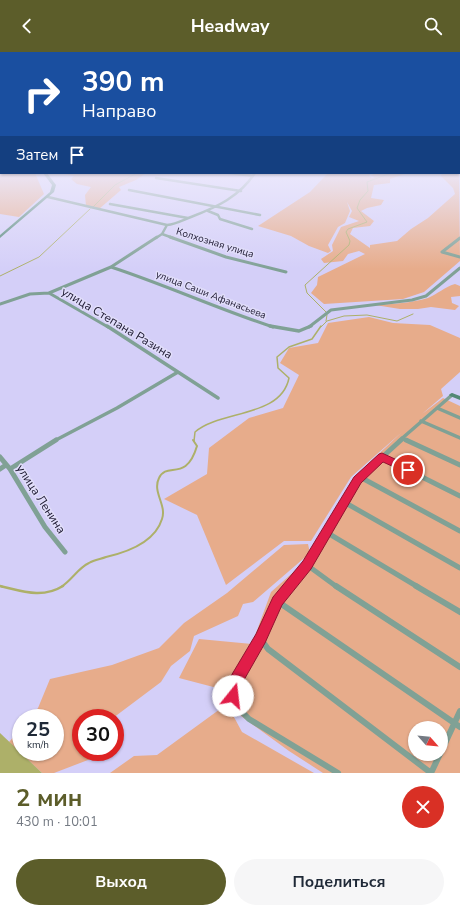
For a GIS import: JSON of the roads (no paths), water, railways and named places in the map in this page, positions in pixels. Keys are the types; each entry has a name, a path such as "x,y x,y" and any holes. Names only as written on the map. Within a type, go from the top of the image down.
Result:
{"street":[{"path":"0,237 42,202"},
{"path":"68,202 167,225 177,224 188,218 220,206 226,202"},
{"path":"195,202 260,215"},
{"path":"110,204 188,218"},
{"path":"208,211 218,215 220,219 252,229"},
{"path":"49,293 59,291 111,267 162,234 167,225"},
{"name":"Колхозная улица","path":"162,234 226,257 286,272"},
{"path":"460,238 442,252 460,256"},
{"name":"улица Саши Афанасьева","path":"111,267 162,284 251,320 283,329 299,331 315,323 324,314 331,310 361,305 412,300 426,296 460,268"},
{"name":"улица Степана Разина","path":"0,304 30,294 49,293 96,319 218,398"},
{"path":"10,469 48,444 117,408 178,372"},
{"path":"338,773 249,719 238,708 233,696 233,686 260,638 277,601 307,565 360,477 421,421 452,395 460,398"},
{"path":"437,408 460,418"},
{"path":"421,421 460,438"},
{"path":"402,438 460,465"},
{"name":"улица Ленина","path":"0,457 10,469 45,527 65,552"},
{"path":"382,457 460,496"},
{"path":"0,469 6,465"},
{"path":"360,477 460,531"},
{"path":"344,502 460,568"},
{"path":"326,532 460,612"},
{"path":"307,565 315,572 460,667"},
{"path":"277,601 457,725"},
{"path":"260,638 268,649 408,756"},
{"path":"448,741 457,725 460,710"},
{"path":"415,761 431,773 437,761"}],"waterway":[{"path":"93,207 98,202"},
{"path":"326,312 307,293 305,285 349,245 350,241 346,232 348,229 367,222 357,208 359,202"},
{"path":"0,276 39,257 90,209"},
{"path":"321,327 327,321 344,316 367,315 397,321 413,314"},
{"path":"326,321 327,315"},
{"path":"194,441 195,432 206,425 262,407 274,400 284,391 289,378 278,368 277,357 289,347 312,339 321,326"},
{"path":"61,587 85,565 93,561 132,549 140,545 153,534 158,527 163,514 157,488 159,478 162,473 177,470 188,464 193,457 197,446 193,440"},
{"path":"3,587 0,586 32,593 47,592 61,587"}]}
